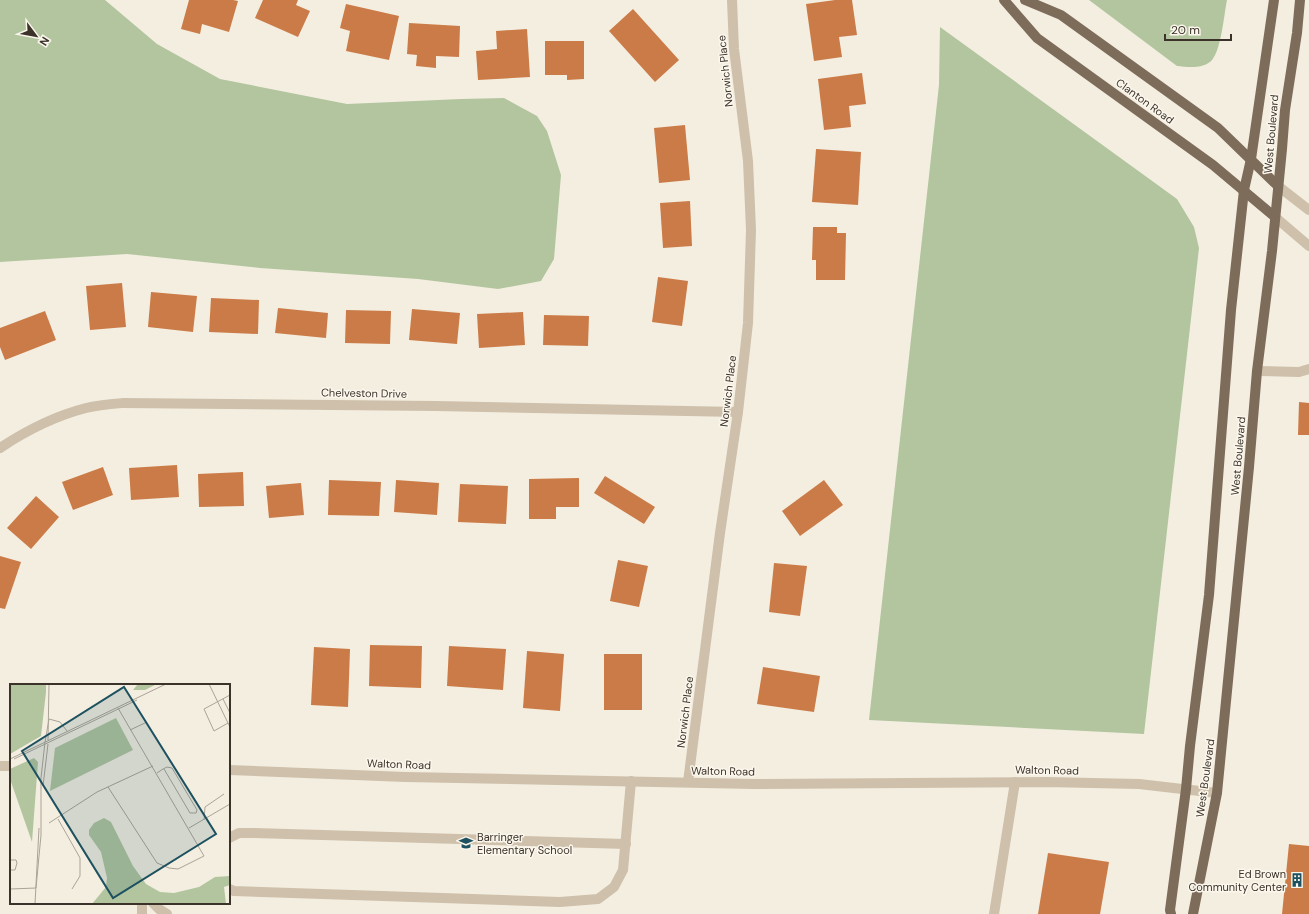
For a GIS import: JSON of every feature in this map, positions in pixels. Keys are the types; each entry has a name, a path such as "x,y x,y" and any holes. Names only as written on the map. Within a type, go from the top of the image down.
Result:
{"main road":[{"name":"Clanton Road","path":"1004,0 1037,38 1214,165 1275,217"},
{"name":"Clanton Road","path":"1025,0 1061,15 1218,128 1278,186"},
{"name":"West Boulevard","path":"1170,914 1209,595 1230,318 1244,190 1251,160 1274,0"},
{"name":"West Boulevard","path":"1193,914 1217,793 1257,371 1275,217 1285,110 1300,0"}],"street":[{"name":"Norwich Place","path":"688,782 720,533 738,412 748,323 751,230 748,161 734,48 732,0"},
{"path":"1278,186 1309,210"},
{"path":"1275,217 1309,246"},
{"path":"1257,371 1299,372 1309,369"},
{"name":"Chelveston Drive","path":"0,448 20,434 53,418 88,408 123,403 444,406 738,412"},
{"name":"Walton Road","path":"230,770 398,776 761,784 1016,782 1139,784 1217,793"},
{"path":"230,889 234,891 560,902 598,898 614,887 623,870 631,781"},
{"path":"994,914 1016,782"},
{"path":"230,837 238,833 254,833 626,844"},
{"path":"154,904 167,914"}],"green space":[{"path":"0,0 105,0 157,44 220,79 347,104 504,98 537,116 547,131 561,175 554,259 541,281 498,289 418,279 260,268 127,254 0,262"},
{"path":"1089,0 1227,0 1222,33 1214,58 1202,66 1189,67 1177,66"},
{"path":"940,27 1177,199 1194,227 1199,248 1144,734 869,720 939,85"}],"building":[{"path":"189,0 238,1 229,32 202,24 200,34 181,29"},
{"path":"263,0 298,0 296,5 310,11 298,37 255,18"},
{"path":"835,0 852,0 857,35 839,37 842,57 814,61 806,4"},
{"path":"346,4 399,16 389,60 346,51 350,31 340,28"},
{"path":"633,9 679,60 655,82 609,31"},
{"path":"409,23 460,26 459,57 436,56 436,68 416,66 417,55 407,54"},
{"path":"527,29 530,77 478,80 476,51 497,49 496,31"},
{"path":"545,41 584,41 584,79 567,80 567,75 545,75"},
{"path":"862,73 866,104 849,106 851,127 824,130 818,79"},
{"path":"685,125 690,180 659,183 654,128"},
{"path":"816,149 861,152 858,205 812,202"},
{"path":"690,201 692,246 663,248 660,203"},
{"path":"813,227 837,227 837,233 846,233 845,280 816,280 816,260 812,260"},
{"path":"658,277 688,281 682,326 652,322"},
{"path":"122,283 126,327 90,330 86,286"},
{"path":"151,292 197,296 193,332 148,327"},
{"path":"211,298 259,300 258,334 209,332"},
{"path":"278,308 328,313 326,338 275,333"},
{"path":"412,309 460,313 457,344 409,340"},
{"path":"346,310 391,311 390,344 345,343"},
{"path":"45,311 56,340 5,360 0,347 0,328"},
{"path":"523,312 525,345 479,348 477,314"},
{"path":"544,315 589,316 588,346 543,345"},
{"path":"1299,402 1309,403 1309,435 1298,435"},
{"path":"177,465 179,497 131,500 129,468"},
{"path":"103,467 113,495 73,510 62,482"},
{"path":"243,472 244,506 199,507 198,474"},
{"path":"605,476 655,507 644,524 594,493"},
{"path":"579,478 579,507 556,507 556,519 529,519 529,479"},
{"path":"329,480 381,482 379,516 328,515"},
{"path":"396,480 439,483 437,515 394,512"},
{"path":"824,480 843,505 800,536 782,511"},
{"path":"301,483 304,515 269,518 266,486"},
{"path":"460,484 508,486 506,524 458,522"},
{"path":"36,496 59,517 31,549 7,528"},
{"path":"0,556 21,562 5,609 0,608"},
{"path":"618,560 648,566 639,607 610,601"},
{"path":"774,563 807,566 800,616 769,612"},
{"path":"370,645 422,646 421,688 369,686"},
{"path":"449,646 506,649 503,690 447,686"},
{"path":"314,647 350,649 348,707 311,705"},
{"path":"527,651 564,654 560,711 523,708"},
{"path":"604,654 642,654 642,710 604,710"},
{"path":"763,667 820,676 814,712 757,704"},
{"name":"Ed Brown Community Center","path":"1289,844 1309,846 1309,914 1282,914"},
{"path":"1048,853 1109,862 1100,914 1038,914"}],"place":[{"name":"Barringer Elementary School","path":"466,843"},
{"name":"Ed Brown Community Center","path":"1297,880"}]}
